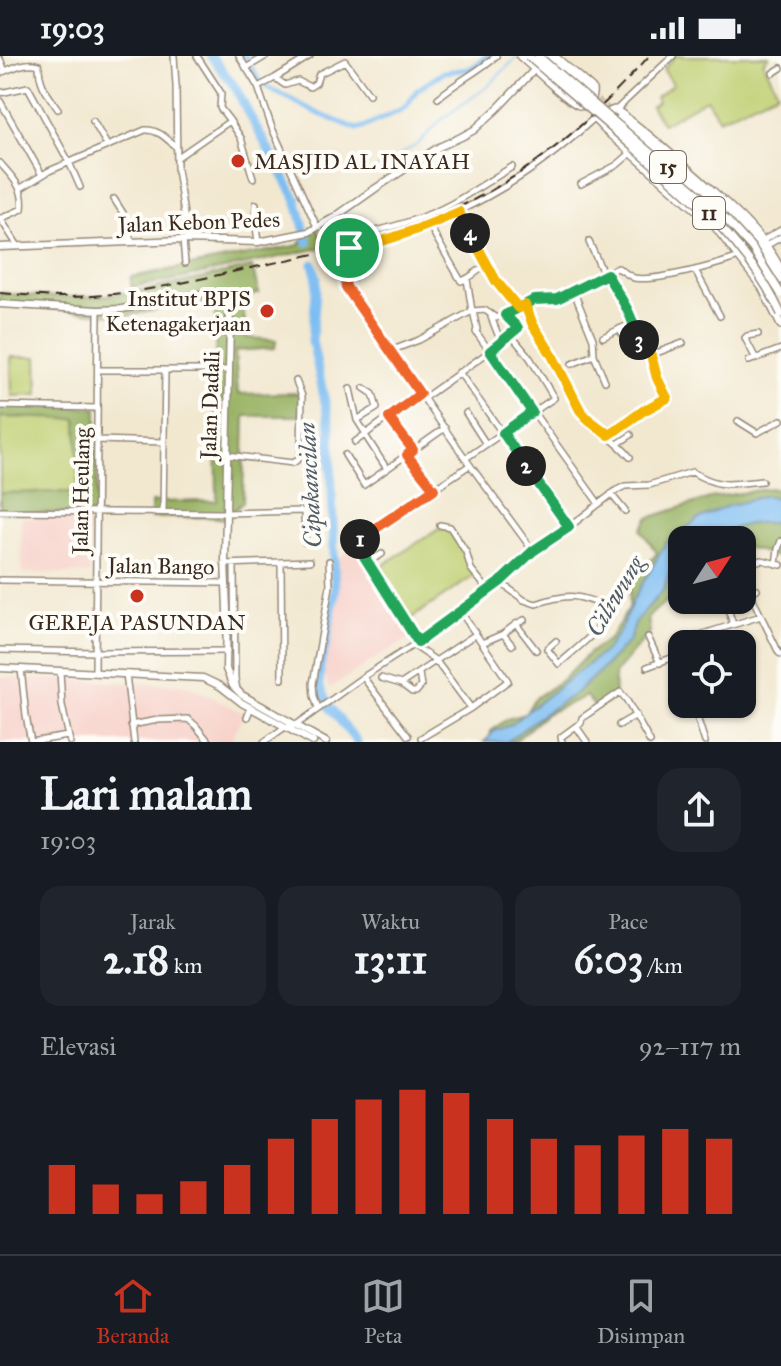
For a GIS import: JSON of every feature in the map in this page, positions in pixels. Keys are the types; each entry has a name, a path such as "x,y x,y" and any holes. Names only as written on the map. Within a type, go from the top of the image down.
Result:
{"highway":[{"path":"524,56 579,101"},
{"name":"15","path":"524,56 716,220 757,271 781,319"},
{"path":"546,56 588,91"},
{"path":"536,64 579,105 585,105 593,95 592,89 555,56"},
{"name":"15","path":"536,64 721,214 752,248 781,294"},
{"path":"781,270 764,244 713,192 618,114 611,111 604,117 602,122 606,128 631,153 714,225 762,287 781,319"},
{"name":"11","path":"618,114 734,218 760,248 781,280"},
{"name":"11","path":"606,128 724,226 751,259 776,300 781,319"}],"main road":[{"name":"Jalan Kebon Pedes","path":"0,247 131,241 258,242 309,232 439,147 474,130 536,64"},
{"name":"Jalan Dadali","path":"0,304 98,310 122,309 206,293 223,293 226,296 229,303 229,370 225,583 231,608 226,637 226,669 230,682 238,692"},
{"path":"0,668 203,678 218,678 226,669"},
{"path":"203,678 313,742"},
{"path":"238,692 325,742"}],"street":[{"path":"174,56 176,148 186,240 185,263"},
{"path":"197,56 221,93 220,108 241,138 253,178"},
{"path":"239,56 250,65 272,128 317,227"},
{"path":"250,65 266,56"},
{"path":"258,87 310,56"},
{"path":"438,98 496,56"},
{"path":"618,114 673,56"},
{"path":"0,59 2,72 16,66 39,65 41,84 58,109"},
{"path":"275,78 285,85 298,81 310,87 316,83 319,74 346,61 369,94"},
{"path":"773,73 781,68"},
{"path":"0,93 27,87 80,187"},
{"path":"0,101 42,175"},
{"path":"349,248 429,225 459,212 539,165 593,119 606,128"},
{"path":"93,121 107,145"},
{"path":"177,158 230,121"},
{"path":"21,188 42,175 135,133 152,129 176,148"},
{"path":"581,184 617,165 631,153"},
{"path":"0,163 21,188 23,208 0,219 18,246"},
{"path":"346,234 359,235 382,229 449,205 512,167"},
{"path":"114,199 123,213 131,241"},
{"path":"256,204 258,242"},
{"path":"459,212 496,281 518,308"},
{"path":"335,217 346,234 349,248 344,275 346,287 533,551"},
{"path":"429,225 461,281 471,279 487,265"},
{"path":"764,244 781,230"},
{"path":"764,244 781,237"},
{"path":"589,242 628,310 643,347 651,355 667,398 609,435"},
{"path":"390,351 472,311 485,310 496,318 534,300 557,299 618,268 632,278 647,278 695,270 740,257"},
{"path":"695,270 720,316"},
{"path":"467,279 476,332 599,504"},
{"path":"574,292 593,339 594,355 605,381"},
{"path":"525,305 580,410 619,443 630,457"},
{"name":"Jalan Heulang","path":"95,673 98,310"},
{"path":"492,315 501,342"},
{"path":"355,442 511,335 518,328 505,315"},
{"path":"603,337 632,323"},
{"path":"619,329 627,341"},
{"path":"758,334 745,338 752,360 781,349"},
{"path":"466,458 554,398 530,358 511,335"},
{"path":"651,355 683,343"},
{"path":"409,344 412,351"},
{"path":"572,364 594,355"},
{"path":"98,370 229,370"},
{"path":"163,512 165,371"},
{"path":"459,372 569,527"},
{"path":"227,455 293,463 299,459 302,396 296,381"},
{"path":"357,420 377,408 373,394 364,388"},
{"path":"350,389 357,420 387,469"},
{"path":"0,406 97,408"},
{"path":"466,413 486,444"},
{"path":"389,418 413,450"},
{"path":"738,421 757,433 781,420"},
{"path":"345,455 364,485 445,428"},
{"path":"619,443 631,435"},
{"path":"97,440 164,442"},
{"path":"407,455 434,489"},
{"path":"470,465 355,542 415,643 436,660 471,708"},
{"path":"264,742 285,727 296,725 415,643 500,582 533,551 625,486 649,485 692,472 722,485 762,481"},
{"path":"611,494 625,511"},
{"path":"0,511 302,511 305,542"},
{"path":"440,525 450,527 466,552 471,569 488,590"},
{"path":"756,561 779,564 781,541"},
{"path":"368,562 382,554"},
{"path":"225,564 310,561"},
{"path":"318,708 313,684 330,586 329,561"},
{"path":"281,562 282,679"},
{"path":"234,564 231,608 238,692"},
{"name":"Jalan Bango","path":"0,580 225,583"},
{"path":"500,582 524,600 536,604 557,597 577,596 610,608 602,624 559,664 547,649 556,641"},
{"path":"757,589 750,593 781,654"},
{"path":"421,738 508,681 460,611"},
{"path":"730,614 733,624"},
{"path":"715,630 761,616"},
{"path":"482,643 524,620"},
{"path":"516,624 536,650"},
{"path":"401,684 476,634"},
{"path":"503,634 512,645"},
{"path":"226,637 235,636"},
{"path":"648,637 660,663"},
{"path":"0,650 235,656"},
{"path":"647,667 668,660"},
{"path":"21,669 31,742 69,739 62,705 60,671"},
{"path":"381,678 416,692 421,686 419,673"},
{"path":"126,674 134,742"},
{"path":"363,677 408,736"},
{"path":"562,742 561,737 580,724 582,718 620,692 624,694 650,742"},
{"path":"247,717 251,707"},
{"path":"619,725 636,715"},
{"path":"697,718 705,742"},
{"path":"131,725 188,719 209,742"},
{"path":"576,726 587,742"}],"shaded area":[{"path":"21,517 89,517 89,574 22,573"},
{"path":"355,546 413,637 329,689 324,675 337,590 336,560"},
{"path":"0,677 187,685 244,713 230,742 0,742"}],"green space":[{"path":"675,56 769,56 763,62 778,92 719,119 706,99 663,124 651,106 658,102 656,97 673,84 663,69"},
{"path":"317,227 325,247 131,287 131,277 300,245 306,233"},
{"path":"252,267 259,293 242,299 247,338 276,340 275,348 235,351 238,394 300,393 300,416 245,416 243,502 225,519 151,518 151,502 217,501 215,312 199,302 126,316 0,304 0,293 66,297 106,295 161,287"},
{"path":"11,357 37,357 38,395 12,396"},
{"path":"0,405 97,408 97,514 0,512 0,493 78,492 77,419 0,417"},
{"path":"0,417 83,418 78,455 78,492 0,493"},
{"path":"771,488 781,492 781,558 756,550 756,526 668,526 668,600 648,618 650,632 614,674 615,696 606,704 594,706 586,696 546,714 514,742 484,742 491,731 507,719 525,714 534,699 562,680 589,653 610,638 629,608 630,586 657,553 641,530 648,518 710,498"},
{"path":"445,528 459,543 474,576 407,621 375,570"}],"water":[{"name":"Ciliwung","path":"771,496 781,501 781,525 689,526 725,507"},
{"name":"Ciliwung","path":"668,542 668,577 664,589 636,621 629,641 576,693 507,742 485,742 493,732 510,725 605,651 620,631 634,598"}],"waterway":[{"name":"Cipakancilan","path":"211,56 235,87 296,199 304,228"},
{"path":"245,56 248,62"},
{"path":"265,86 319,114 357,129 401,110 417,90 444,72 469,69 487,56"},
{"path":"376,169 418,144 442,119 487,87 516,58"},
{"path":"251,67 260,82"},
{"name":"Cipakancilan","path":"296,199 301,198"},
{"name":"Cipakancilan","path":"307,237 308,242"},
{"name":"Cipakancilan","path":"313,264 317,279 312,341 330,425 335,590 320,666 319,685 326,701"},
{"name":"Cipakancilan","path":"328,705 357,742"}],"tunnel":[{"path":"589,93 619,119"}],"railway":[{"path":"0,293 77,297 139,291 317,253 411,227 465,204 524,170 577,129 649,56"}],"place":[{"name":"MASJID AL INAYAH","path":"238,161"},
{"name":"Institut BPJS Ketenagakerjaan","path":"267,311"},
{"name":"GEREJA PASUNDAN","path":"137,596"}],"route":[{"path":"349,248 344,275 346,287 420,394 389,418 413,450 407,455 434,489 355,542 418,642 500,582 533,551 569,527 503,433 532,412 490,351 518,328 505,315 525,305 534,300 557,299 607,274 628,310 643,347 651,355 657,378 667,395 667,398 609,435 588,419 533,325 525,305 518,308 496,281 459,212 405,233 349,248"}]}
